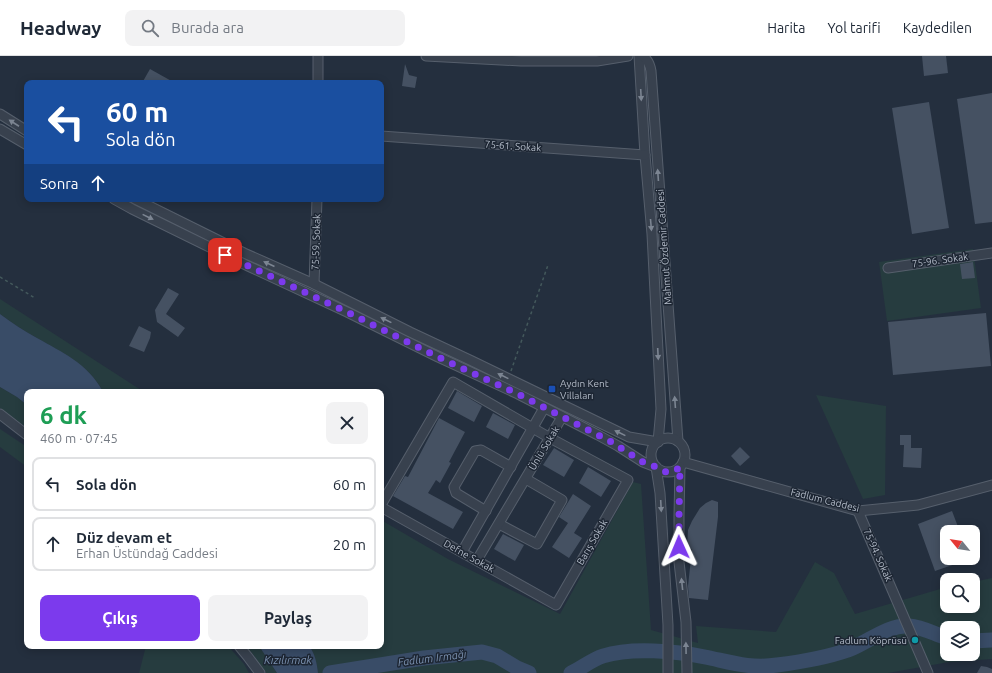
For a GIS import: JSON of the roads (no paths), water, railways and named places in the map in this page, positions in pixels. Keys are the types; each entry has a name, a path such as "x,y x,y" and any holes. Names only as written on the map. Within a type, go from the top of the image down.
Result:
{"street":[{"path":"318,56 318,80"},
{"path":"426,56 473,57 521,61 597,61 628,56"},
{"name":"Mahmut Özdemir Caddesi","path":"639,56 645,155 652,234 661,409 658,442"},
{"name":"Mahmut Özdemir Caddesi","path":"642,56 646,58 649,63 651,71 678,441"},
{"path":"0,114 24,129"},
{"path":"0,129 24,143"},
{"name":"75-61. Sokak","path":"384,136 645,155"},
{"path":"119,202 242,263 512,391 618,446 643,462 666,472 676,470 682,464"},
{"path":"141,202 244,253 314,284 410,332 629,437 658,442"},
{"name":"75-59. Sokak","path":"314,284 317,202"},
{"name":"75-96. Sokak","path":"888,268 992,253"},
{"path":"384,501 453,382 550,438"},
{"name":"Ünlü Sokak","path":"462,552 544,408"},
{"path":"0,414 24,433"},
{"name":"Ünlü Sokak","path":"477,560 562,417"},
{"name":"Barış Sokak","path":"550,438 628,480 556,605"},
{"path":"668,673 668,625 660,493 656,467 652,458 653,447 661,440 667,438 678,441 682,445 685,456 682,464 679,516 680,562 686,622 687,673"},
{"path":"486,511 456,492 454,487 475,451 480,450 511,467"},
{"name":"Fadlum Caddesi","path":"682,464 858,511 918,505 992,485"},
{"name":"Ünlü Sokak","path":"499,524 536,544 562,500 526,478"},
{"name":"Defne Sokak","path":"384,508 556,605"},
{"name":"75-94. Sokak","path":"858,511 928,673"},
{"path":"241,649 260,673"}],"water":[{"path":"0,314 23,330 56,348 74,360 89,373 101,389 24,389 24,403 0,387"},
{"name":"Kızılırmak","path":"261,649 311,649 318,673 277,673"}],"waterway":[{"name":"Fadlum Irmağı","path":"571,673 603,656 614,653 640,651 681,653 740,664 767,666 804,661 839,653 856,647 885,631 901,626 919,628 940,636"},
{"name":"Fadlum Irmağı","path":"980,641 992,640"},
{"name":"Fadlum Irmağı","path":"330,673 424,658 482,652 497,656 517,668 529,673"}],"place":[{"name":"Aydın Kent Villaları","path":"552,389"},
{"name":"Fadlum Köprüsü","path":"915,640"}]}
